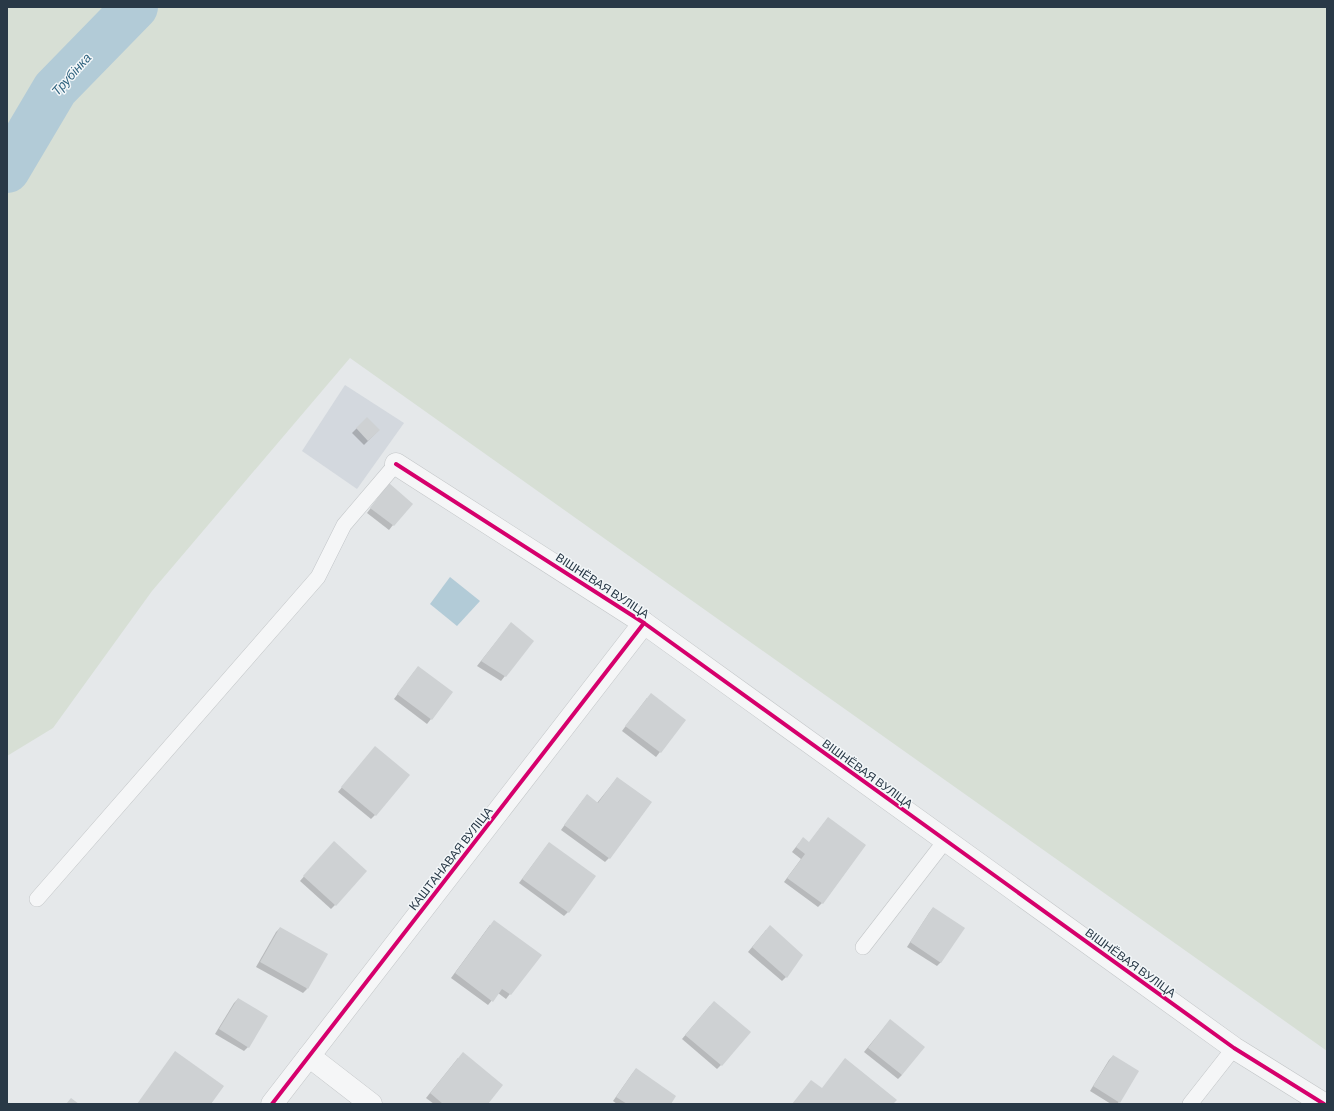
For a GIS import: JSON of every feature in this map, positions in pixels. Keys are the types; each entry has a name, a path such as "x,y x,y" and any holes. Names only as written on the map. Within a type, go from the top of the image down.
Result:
{"street":[{"name":"ВІШНЁВАЯ ВУЛІЦА","path":"396,464 644,623 1234,1048 1324,1104"},
{"name":"КАШТАНАВАЯ ВУЛІЦА","path":"272,1104 644,623"},
{"path":"309,1056 371,1104"}],"lane":[{"path":"37,899 318,576 344,524 396,464"},
{"path":"863,947 945,841"},
{"path":"1190,1104 1234,1048"}],"shaded area":[{"path":"7,7 1327,7 1327,1051 350,358 152,591 53,728 7,756"},
{"path":"345,385 404,423 357,489 302,451"}],"water":[{"path":"450,577 480,601 457,626 430,604"}],"building":[{"path":"367,417 380,430 368,441 356,428"},
{"path":"389,483 413,504 394,526 370,508"},
{"path":"511,622 534,641 506,677 481,661"},
{"path":"418,666 453,692 432,720 397,694"},
{"path":"651,693 686,720 661,753 625,726"},
{"path":"375,746 410,775 376,816 341,787"},
{"path":"617,777 652,802 610,859 564,825 587,794 598,803"},
{"path":"828,817 866,845 823,904 787,878 805,854 796,847 803,837 809,842"},
{"path":"334,841 367,871 336,906 303,876"},
{"path":"549,842 596,876 569,913 522,879"},
{"path":"933,907 965,928 941,963 910,942"},
{"path":"494,920 542,955 511,995 502,989 493,1002 455,973"},
{"path":"770,925 803,955 787,978 752,947"},
{"path":"280,927 328,954 308,989 260,962"},
{"path":"238,998 268,1016 249,1048 219,1029"},
{"path":"714,1001 751,1032 722,1066 685,1035"},
{"path":"890,1019 925,1047 902,1075 868,1048"},
{"path":"175,1051 224,1086 211,1104 137,1104"},
{"path":"463,1052 503,1085 488,1104 443,1104 430,1093"},
{"path":"1113,1055 1139,1071 1120,1103 1093,1086"},
{"path":"845,1058 897,1100 893,1104 792,1104 811,1080 822,1088"},
{"path":"636,1068 676,1096 671,1104 627,1104 616,1097"},
{"path":"71,1098 79,1104 66,1104"}],"waterway":[{"name":"Трубінка","path":"7,170 55,89 135,7"}],"cycle path":[{"path":"396,464 644,623 1234,1048 1324,1104"},
{"path":"272,1104 644,623"}]}
